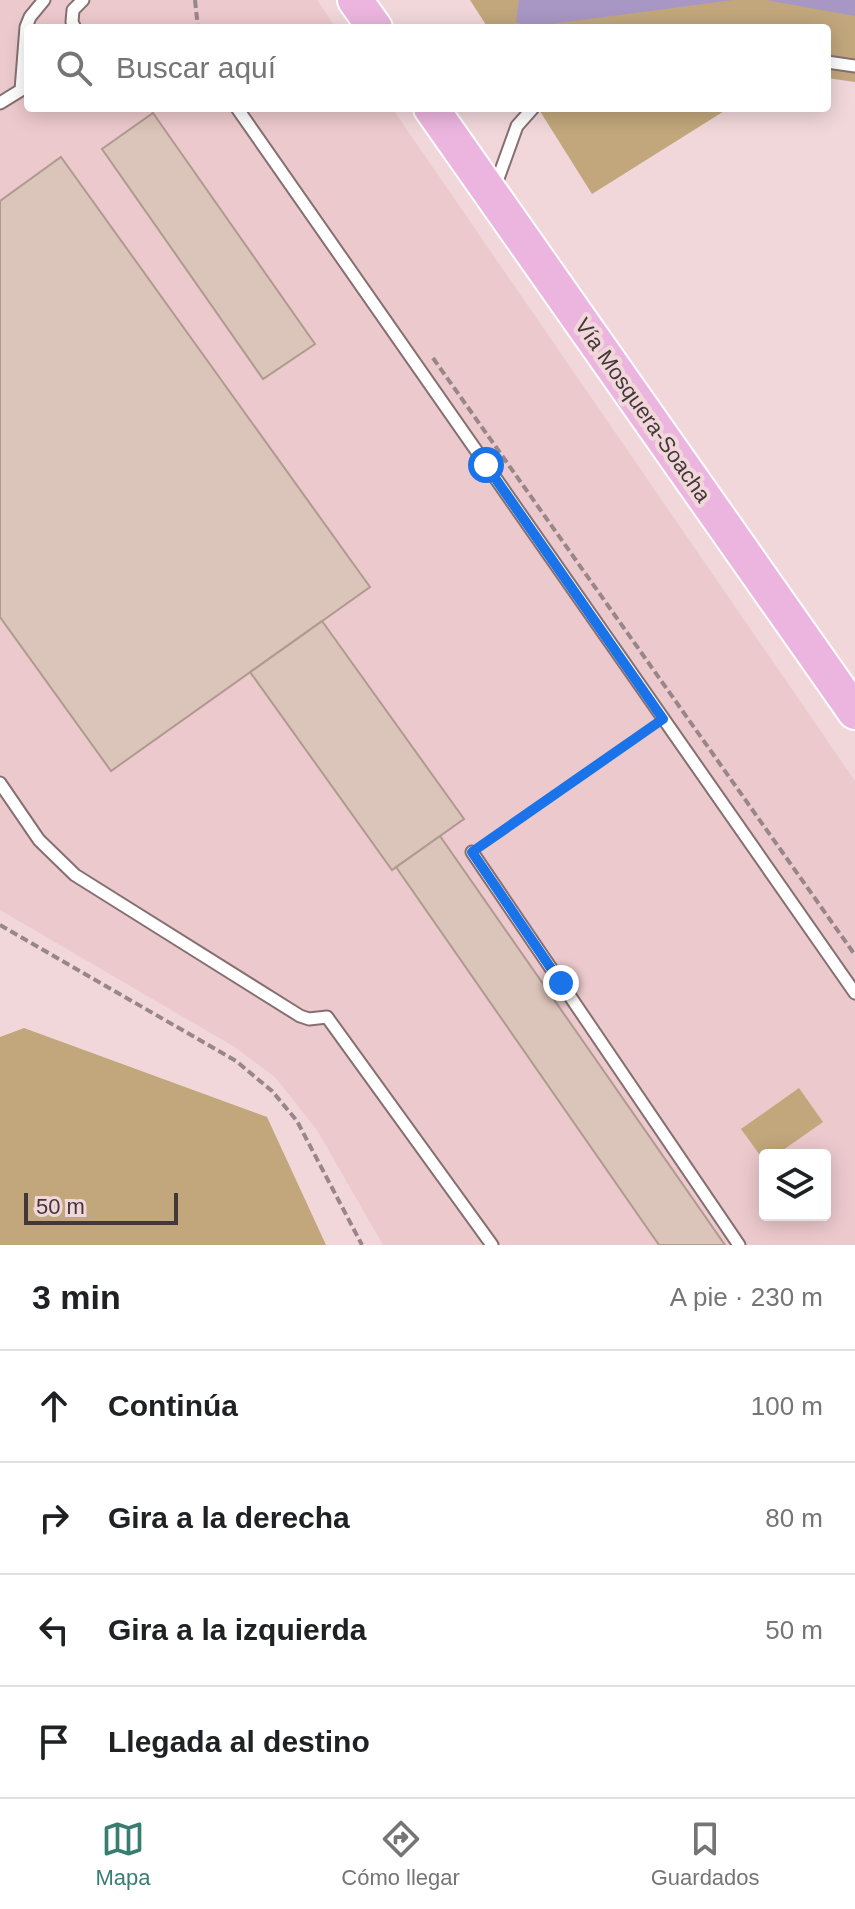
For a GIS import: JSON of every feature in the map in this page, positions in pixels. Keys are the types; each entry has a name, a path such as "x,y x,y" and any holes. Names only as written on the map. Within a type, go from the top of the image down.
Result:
{"main road":[{"path":"355,0 372,24"},
{"name":"Vía Mosquera-Soacha","path":"434,112 855,712"}],"lane":[{"path":"27,24 44,0"},
{"path":"74,24 71,15 83,0"},
{"path":"831,63 855,66"},
{"path":"0,103 24,89"},
{"path":"240,112 855,993"},
{"path":"492,195 517,126 529,112"},
{"path":"0,783 39,840 75,875 300,1016 327,1017 492,1245"},
{"path":"472,852 739,1245"}],"path":[{"path":"195,0 197,24"},
{"path":"429,352 855,955"},
{"path":"472,852 663,719 670,715 673,719 684,711"},
{"path":"0,925 236,1061 272,1091 297,1121 362,1245"}],"shaded area":[{"path":"0,0 317,0 333,24 24,24 24,112 395,112 855,781 855,1245 383,1245 317,1130 275,1077 233,1046 0,910"},
{"path":"470,0 855,0 855,82 831,79 831,24 485,24"},
{"path":"519,0 733,0 551,24 516,22"},
{"path":"766,0 855,0 855,16"},
{"path":"541,112 723,112 592,194"},
{"path":"24,1028 267,1117 326,1245 0,1245 0,1037"},
{"path":"799,1088 823,1122 785,1149 759,1149 759,1154 741,1129"}],"building":[{"path":"153,113 315,344 263,379 102,149"},
{"path":"61,157 370,587 111,771 0,617 0,201"},
{"path":"322,621 464,819 392,870 250,672"},
{"path":"440,836 725,1245 659,1245 396,867"}],"route":[{"path":"486,465 663,719 472,852 561,983"}]}
